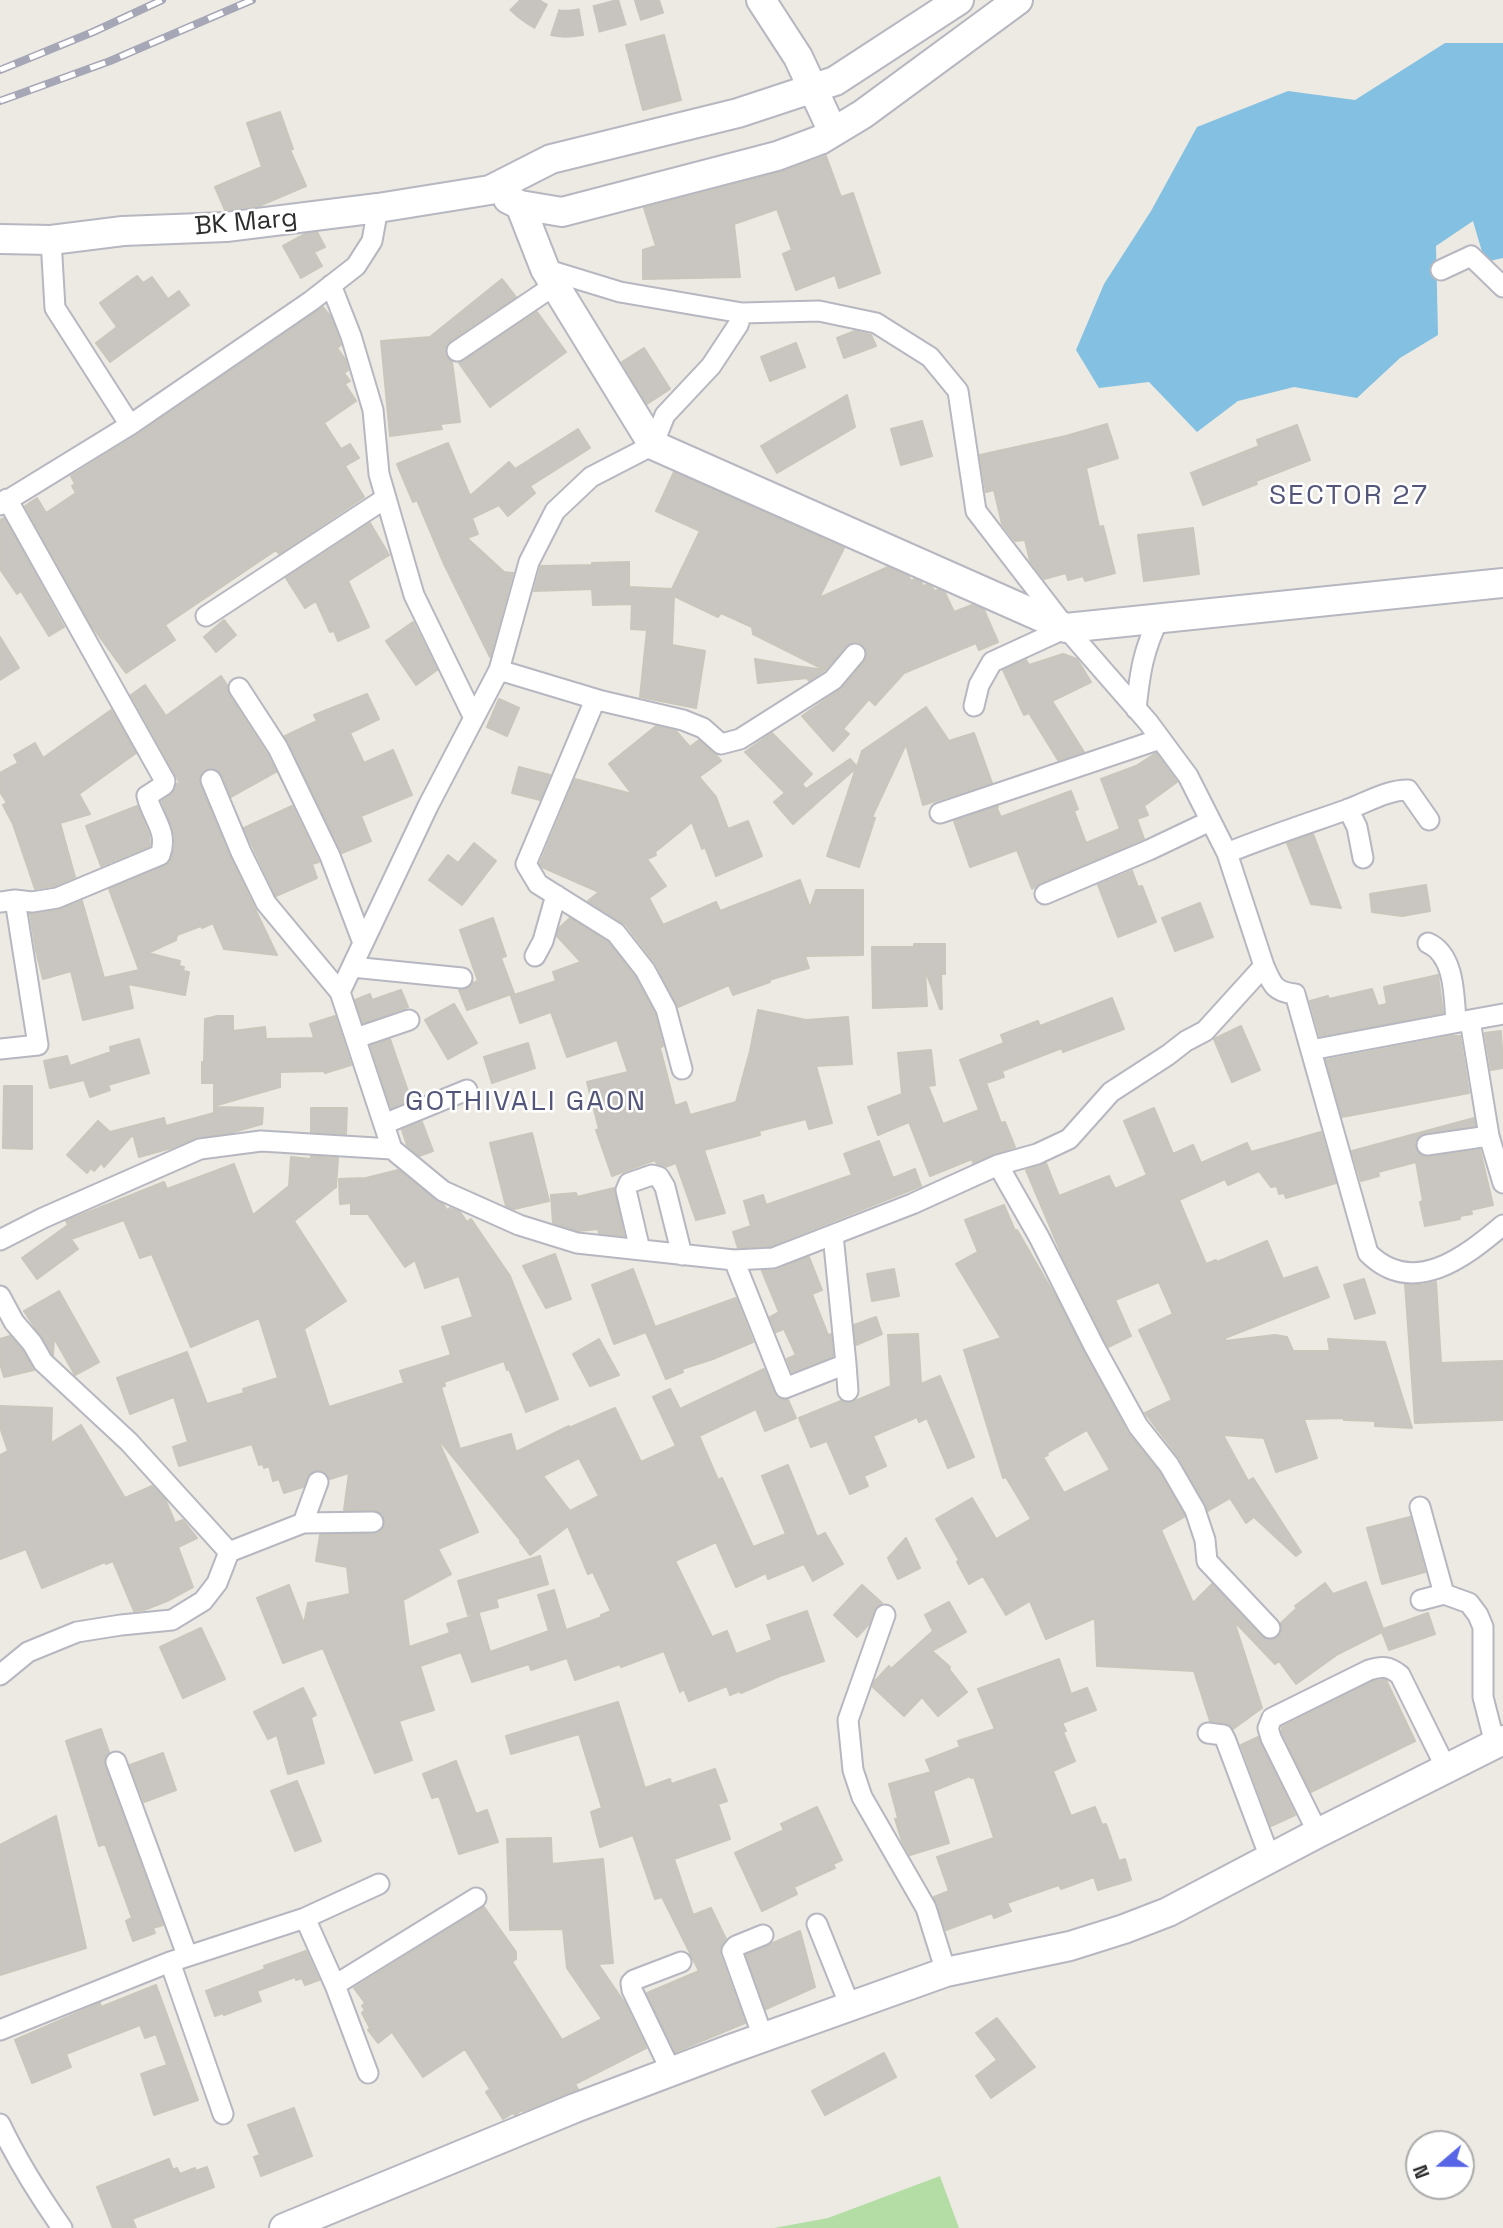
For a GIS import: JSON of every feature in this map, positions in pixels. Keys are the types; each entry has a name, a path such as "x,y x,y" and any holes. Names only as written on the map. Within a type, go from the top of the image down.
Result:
{"street":[{"path":"761,0 798,57 833,132"},
{"name":"BK Marg","path":"0,239 51,240 124,231 226,228 490,190 551,159 738,113 835,81 959,0"},
{"path":"490,190 520,205 562,212 777,156 820,140 863,114 1018,0"},
{"path":"520,205 550,277 653,445 1066,628"},
{"path":"0,1049 38,1045 7,901 32,902 57,898 160,855 164,845 163,834 147,796 164,785 165,781 4,502 130,425 356,267 372,241 378,208"},
{"path":"51,240 55,308 130,425"},
{"path":"1441,271 1471,256 1503,287"},
{"path":"550,277 742,313 819,312 876,323 930,357 958,391 976,511 1066,628 1136,709 1188,775 1227,853 1271,983 1281,993 1295,994 1368,1253 1377,1263 1398,1273 1434,1270 1462,1257 1503,1225"},
{"path":"457,351 550,277"},
{"path":"331,285 351,336 373,410 379,474 414,595 474,718"},
{"path":"340,992 428,806 499,670 529,562 555,511 592,477 653,445 665,415 711,366 738,325 742,313"},
{"path":"206,616 386,498"},
{"path":"974,706 979,685 992,662 1066,628 1503,583"},
{"path":"1136,709 1141,664 1147,642 1159,618"},
{"path":"499,670 595,700 682,720 704,728 721,744 740,739 833,680 855,654"},
{"path":"239,688 278,748 330,856 363,943"},
{"path":"595,700 526,864 538,884 616,933 645,970 666,1009 682,1069"},
{"path":"940,813 1160,738"},
{"path":"211,780 266,903 340,992 392,1149 443,1191 519,1225 577,1243 734,1261 773,1258 912,1204 998,1165 1037,1154 1069,1139 1111,1092 1205,1031 1264,966"},
{"path":"1227,853 1396,790 1408,790 1429,820"},
{"path":"1348,809 1357,827 1363,858"},
{"path":"1045,894 1210,821"},
{"path":"535,956 543,941 556,895"},
{"path":"1428,943 1435,946 1445,958 1450,971 1489,1136 1503,1183"},
{"path":"352,967 462,978"},
{"path":"1311,1049 1503,1014"},
{"path":"356,1038 409,1020"},
{"path":"384,1124 467,1090"},
{"path":"1427,1145 1489,1136"},
{"path":"0,1240 200,1149 261,1141 392,1149"},
{"path":"998,1165 1138,1426 1169,1465 1195,1510 1205,1540 1208,1561 1270,1628"},
{"path":"640,1250 626,1190 629,1183 652,1175 659,1177 665,1187 682,1255"},
{"path":"833,1235 848,1391"},
{"path":"734,1261 785,1388 846,1364"},
{"path":"0,1296 14,1322 33,1343 43,1362 130,1442 229,1552"},
{"path":"303,1523 318,1482"},
{"path":"1420,1507 1444,1594"},
{"path":"0,1675 28,1652 77,1632 172,1620 203,1601 217,1583 229,1552 303,1523 373,1522"},
{"path":"284,2228 575,2108 850,2006 946,1972 1070,1945 1125,1929 1168,1912 1499,1742 1483,1697 1483,1627 1479,1615 1469,1603 1444,1594 1421,1600"},
{"path":"886,1615 848,1720 853,1770 862,1797 926,1908 946,1972"},
{"path":"1318,1833 1271,1738 1268,1728 1272,1718 1369,1670 1383,1666 1400,1675 1446,1768"},
{"path":"1208,1733 1223,1735 1226,1741 1270,1858"},
{"path":"116,1762 223,2114"},
{"path":"0,2030 178,1959 305,1918 379,1884"},
{"path":"335,1985 476,1898"},
{"path":"305,1918 335,1985 368,2073"},
{"path":"817,1924 850,2006"},
{"path":"762,1935 736,1946 732,1951 763,2038"},
{"path":"671,2071 631,1983 681,1962"},
{"path":"0,2124 29,2178 62,2228"}],"green space":[{"path":"940,2176 959,2228 774,2228 828,2218"}],"water":[{"path":"1445,43 1503,43 1503,258 1485,262 1473,221 1436,246 1438,335 1400,358 1357,398 1294,387 1238,401 1197,432 1149,382 1099,388 1076,350 1104,284 1151,211 1197,127 1288,91 1355,100"}],"building":[{"path":"664,35 681,100 643,110 626,45"},
{"path":"280,112 293,149 290,150 306,186 259,206 225,210 215,187 262,167 247,123"},
{"path":"826,156 841,197 853,193 880,273 839,288 835,275 796,290 783,254 792,250 777,209 734,224 740,277 643,279 643,250 656,246 644,208 781,172"},
{"path":"317,232 325,247 314,252 322,266 301,278 283,246 305,234"},
{"path":"137,276 143,283 152,277 168,299 179,291 189,305 110,362 96,343 117,327 100,303"},
{"path":"502,279 516,297 446,346 447,357 452,362 460,422 440,424 442,429 390,436 381,341 430,337"},
{"path":"323,307 331,317 341,345 337,348 345,359 348,370 344,373 350,381 345,384 356,401 324,423 341,449 350,444 359,458 345,466 364,497 279,554 276,550 165,625 175,640 126,673 91,625 25,506 37,498 46,513 76,493 71,476 137,435"},
{"path":"537,312 566,352 490,407 459,363"},
{"path":"855,331 871,335 876,346 844,358 837,338"},
{"path":"796,343 805,367 770,381 761,357"},
{"path":"644,348 670,389 647,404 622,362"},
{"path":"847,395 855,427 777,473 761,446"},
{"path":"922,421 932,456 901,465 891,429"},
{"path":"1107,424 1118,458 1086,468 1099,527 1103,526 1115,573 1085,581 1083,576 1068,580 1066,573 1044,579 1030,561 1025,540 1015,541 1002,524 994,490 986,492 980,455"},
{"path":"1297,425 1310,460 1203,505 1191,473 1259,446 1257,440"},
{"path":"578,429 590,448 530,486 535,493 508,516 499,505 472,518 478,534 467,538 504,572 513,573 490,657 444,564 417,500 413,502 397,464 448,443 470,496 509,462 515,469"},
{"path":"674,472 844,548 819,598 888,567 909,577 911,581 915,579 923,586 927,585 934,591 945,593 954,612 972,605 984,610 998,642 979,650 976,643 904,673 875,705 869,699 843,729 849,734 833,751 802,716 842,688 865,661 867,655 863,645 858,642 850,643 825,670 753,634 752,627 721,613 718,617 674,596 672,645 705,651 696,708 640,697 647,630 631,629 632,604 593,605 592,589 534,591 541,566 629,562 629,587 672,589 700,531 656,511"},
{"path":"4,518 64,627 49,636 21,591 17,594 0,569 0,520"},
{"path":"370,523 389,555 348,581 369,627 338,641 334,631 330,632 316,601 305,608 286,578"},
{"path":"1193,528 1199,574 1144,581 1138,535"},
{"path":"224,620 236,635 216,652 204,637"},
{"path":"413,622 437,670 416,685 386,641"},
{"path":"0,637 19,668 0,680"},
{"path":"1063,654 1077,659 1091,682 1052,701 1084,752 1058,760 1029,713 1024,715 1003,670 1026,660 1029,665"},
{"path":"755,659 825,670 809,681 807,678 758,683"},
{"path":"221,676 229,695 276,772 231,797 222,775 213,768 202,772 200,784 230,857 277,955 224,949 213,923 202,928 201,926 177,935 176,940 148,953 180,961 179,966 184,967 183,971 189,972 185,995 128,984 133,1008 83,1020 71,971 43,979 30,914 59,910 82,901 104,978 139,970 109,889 170,863 175,837 162,801 171,795 180,783 131,695 145,685 166,716"},
{"path":"367,694 379,719 350,733 364,763 393,750 412,795 361,816 371,841 342,853 285,736 317,721 314,715"},
{"path":"499,699 519,708 507,736 487,727"},
{"path":"926,707 949,741 974,733 992,783 923,805 906,744 872,817 875,818 859,867 827,856 856,768 793,824 774,802 785,793 745,752 772,733 812,774 802,784 806,789 850,759 857,767 862,751"},
{"path":"111,710 136,753 79,794 90,814 60,823 75,877 54,886 35,889 13,824 3,805 7,803 0,792 0,773 18,763 14,755 35,743 43,758"},
{"path":"656,726 676,731 690,747 699,740 721,761 699,777 716,797 728,829 748,821 762,856 716,876 692,822 655,852 656,855 647,859 666,886 649,898 663,925 716,902 720,911 800,880 810,908 816,890 863,890 863,955 805,956 809,968 733,995 729,985 678,1007 656,964 626,925 588,901 599,892 542,867 540,864 575,779 632,794 609,764"},
{"path":"1156,753 1177,782 1144,806 1148,815 1137,819 1144,839 1040,883 1032,889 1017,850 970,867 954,821 998,806 1001,817 1071,791 1078,809 1074,811 1086,843 1120,829 1101,779 1136,766"},
{"path":"519,767 550,775 540,800 512,793"},
{"path":"137,806 149,835 150,846 101,866 86,826"},
{"path":"292,806 319,862 312,864 317,878 276,896 244,828"},
{"path":"1313,834 1341,908 1311,904 1287,843"},
{"path":"474,843 496,861 462,905 429,880 448,855 458,863"},
{"path":"1132,871 1138,887 1142,886 1156,922 1118,937 1098,885"},
{"path":"1426,885 1430,911 1402,916 1372,912 1370,894"},
{"path":"1200,903 1213,937 1175,951 1162,918"},
{"path":"493,918 506,956 501,958 514,993 467,1010 459,990 468,989 478,981 460,930"},
{"path":"570,918 608,942 635,977 655,1014 663,1046 660,1048 675,1106 686,1102 690,1115 736,1102 758,1010 806,1020 848,1017 852,1064 816,1066 832,1123 809,1129 806,1119 759,1131 760,1135 704,1150 725,1213 696,1220 676,1163 665,1167 657,1164 655,1160 612,1176 596,1130 599,1129 587,1082 628,1072 617,1040 567,1057 551,1012 520,1023 511,996 556,981 553,972 581,962 557,936 559,928"},
{"path":"914,944 945,944 945,974 941,974 942,1009 925,970 927,1006 873,1008 872,947 914,947"},
{"path":"1438,975 1443,1013 1320,1036 1310,1001 1372,989 1378,1006 1387,1004 1384,987"},
{"path":"401,990 408,1007 363,1023 355,1000 370,994 372,1000"},
{"path":"1112,998 1124,1029 1063,1052 1062,1048 1002,1071 1004,1077 986,1083 1001,1123 1005,1122 1015,1147 973,1163 972,1159 930,1176 909,1122 878,1135 868,1107 902,1094 898,1053 931,1050 935,1085 928,1086 943,1124 979,1110 960,1060 1004,1043 1001,1035 1038,1021 1040,1026"},
{"path":"454,1004 477,1043 448,1059 425,1020"},
{"path":"233,1016 233,1031 265,1027 266,1039 314,1038 310,1024 335,1016 351,1065 325,1073 280,1072 280,1087 214,1106 214,1083 202,1083 202,1062 205,1019"},
{"path":"1241,1026 1260,1070 1232,1082 1214,1039"},
{"path":"1501,1031 1503,1068 1491,1070 1485,1033"},
{"path":"1460,1036 1469,1093 1342,1117 1326,1060"},
{"path":"139,1039 149,1073 108,1085 110,1090 90,1097 84,1080 50,1088 44,1061 67,1056 70,1066 111,1052 110,1047"},
{"path":"390,1039 411,1100 391,1108 371,1046"},
{"path":"528,1043 535,1068 492,1083 484,1057"},
{"path":"4,1086 32,1086 32,1149 3,1148"},
{"path":"214,1107 263,1108 262,1124 230,1133 198,1137 139,1157 133,1134 104,1167 101,1163 94,1171 91,1168 87,1173 67,1155 98,1121 110,1132 164,1118 166,1126 214,1113"},
{"path":"311,1108 347,1108 346,1134 311,1132"},
{"path":"1154,1108 1173,1154 1193,1145 1201,1163 1247,1143 1251,1152 1321,1132 1336,1183 1286,1198 1284,1193 1279,1194 1277,1186 1271,1187 1259,1171 1228,1185 1225,1179 1179,1200 1206,1264 1267,1241 1283,1279 1317,1267 1329,1297 1225,1338 1225,1341 1275,1335 1287,1337 1293,1351 1330,1351 1328,1339 1385,1342 1412,1428 1375,1426 1375,1421 1344,1418 1304,1419 1317,1458 1276,1472 1264,1438 1223,1435 1248,1481 1253,1478 1301,1552 1296,1556 1254,1517 1246,1523 1230,1498 1208,1511 1180,1459 1145,1413 1172,1400 1139,1330 1173,1314 1159,1282 1115,1300 1131,1336 1108,1347 1062,1255 1026,1170 1046,1163 1059,1196 1109,1176 1115,1189 1147,1175 1124,1121"},
{"path":"1474,1118 1475,1126 1420,1135 1415,1141 1415,1147 1422,1156 1428,1157 1480,1150 1493,1205 1471,1210 1472,1214 1460,1216 1460,1219 1425,1226 1416,1162 1378,1172 1379,1176 1361,1181 1352,1151"},
{"path":"422,1122 433,1151 419,1156 407,1145 402,1130"},
{"path":"532,1133 549,1201 514,1209 506,1206 490,1143"},
{"path":"879,1141 893,1178 915,1169 921,1186 770,1246 738,1248 733,1232 751,1226 744,1201 763,1195 766,1205 852,1175 844,1154"},
{"path":"311,1156 338,1158 336,1187 294,1221 346,1301 304,1329 329,1407 404,1383 400,1371 451,1355 442,1327 473,1317 459,1276 425,1288 415,1260 405,1267 368,1214 351,1214 351,1203 340,1204 339,1179 366,1178 398,1170 443,1204 447,1210 450,1208 460,1212 467,1222 471,1219 510,1276 558,1399 526,1412 504,1361 444,1382 445,1386 441,1387 460,1449 511,1434 516,1452 569,1426 615,1408 641,1462 676,1446 653,1397 670,1389 680,1409 764,1369 774,1393 778,1398 788,1400 796,1418 765,1431 756,1409 699,1436 718,1480 722,1478 753,1547 786,1534 762,1476 788,1465 817,1537 825,1533 843,1564 813,1581 804,1564 768,1579 766,1573 736,1587 716,1542 675,1561 712,1637 727,1631 736,1654 772,1640 767,1625 807,1611 824,1661 741,1693 740,1691 730,1695 727,1686 689,1701 684,1689 680,1692 664,1651 575,1680 567,1658 531,1670 529,1664 472,1682 461,1652 420,1666 434,1710 399,1721 412,1760 375,1773 323,1648 283,1663 257,1598 289,1585 304,1624 308,1603 350,1594 347,1567 316,1561 320,1535 379,1533 385,1522 383,1515 374,1510 344,1510 349,1473 330,1479 323,1471 315,1470 310,1473 303,1487 284,1493 279,1479 273,1481 269,1466 264,1468 263,1464 259,1465 252,1444 179,1466 173,1447 188,1442 174,1397 130,1414 117,1378 187,1352 207,1404 244,1393 243,1389 278,1378 259,1318 191,1347 152,1254 140,1258 124,1220 71,1239 78,1249 37,1279 22,1258 68,1225 66,1221 164,1182 167,1189 234,1164 253,1215 289,1186 291,1157 311,1159","holes":["440,1441 530,1555 568,1526 588,1574 593,1572 611,1611 566,1630 554,1590 538,1595 549,1631 490,1652 479,1614 447,1624 450,1633 409,1647 403,1600 451,1574 438,1549 478,1532","579,1458 599,1496 570,1511 543,1476"]},
{"path":"614,1188 624,1236 599,1233 598,1229 578,1231 553,1223 551,1195 576,1193 577,1197"},
{"path":"1004,1205 1015,1231 1017,1230 1058,1301 1127,1432 1159,1472 1184,1515 1161,1530 1193,1603 1212,1584 1261,1636 1272,1640 1279,1636 1282,1631 1281,1623 1297,1608 1295,1606 1325,1583 1333,1594 1366,1582 1383,1629 1428,1613 1435,1634 1389,1650 1382,1632 1338,1654 1296,1684 1279,1661 1275,1664 1234,1621 1262,1708 1233,1729 1225,1723 1210,1721 1194,1671 1097,1666 1095,1618 1046,1639 1030,1601 1006,1615 983,1576 969,1584 936,1519 972,1498 996,1539 1031,1519 1006,1477 1003,1478 964,1350 1001,1338 956,1264 978,1252 965,1220","holes":["1087,1430 1110,1470 1064,1493 1043,1457"]},
{"path":"555,1254 571,1299 546,1308 523,1266"},
{"path":"809,1257 822,1290 812,1294 828,1335 831,1334 833,1356 792,1372 787,1359 796,1355 784,1329 776,1332 770,1317 779,1312 762,1271 777,1270"},
{"path":"633,1269 655,1327 736,1298 753,1342 682,1369 683,1372 666,1379 646,1332 614,1344 592,1285"},
{"path":"894,1269 899,1296 872,1301 867,1274"},
{"path":"1364,1279 1375,1313 1355,1319 1344,1285"},
{"path":"1436,1282 1441,1363 1503,1361 1503,1420 1415,1423 1405,1284"},
{"path":"59,1291 99,1362 75,1375 54,1338 53,1355 24,1311"},
{"path":"876,1317 882,1334 856,1345 854,1325"},
{"path":"918,1334 921,1384 940,1376 974,1457 948,1468 927,1418 919,1422 917,1417 873,1436 886,1466 864,1476 868,1486 850,1494 827,1441 811,1447 799,1418 841,1401 850,1403 891,1386 888,1335"},
{"path":"10,1336 34,1370 4,1377 0,1363 0,1339"},
{"path":"599,1339 619,1375 590,1386 573,1354"},
{"path":"0,1406 52,1408 51,1443 81,1425 125,1498 152,1486 165,1499 175,1523 183,1520 197,1538 178,1547 193,1587 167,1601 134,1611 113,1561 42,1588 26,1549 0,1559 0,1455 8,1451 0,1427"},
{"path":"1410,1517 1425,1572 1382,1584 1367,1528"},
{"path":"906,1538 920,1568 898,1579 888,1558"},
{"path":"540,1556 548,1584 496,1599 498,1607 468,1615 458,1581"},
{"path":"862,1585 882,1603 877,1606 869,1624 857,1637 834,1615"},
{"path":"949,1602 966,1632 932,1651 950,1667 967,1692 938,1716 922,1697 904,1716 873,1687 874,1682 889,1666 891,1669 933,1631 925,1615"},
{"path":"201,1628 225,1679 183,1698 160,1647"},
{"path":"1059,1659 1071,1694 1087,1688 1096,1710 1062,1723 1075,1761 1053,1771 1071,1816 1095,1807 1102,1825 1106,1824 1119,1861 1125,1859 1131,1880 1098,1890 1094,1877 1061,1889 1059,1885 1007,1903 1011,1911 994,1918 992,1913 946,1930 934,1897 949,1891 937,1857 994,1838 974,1777 970,1776 933,1791 949,1843 910,1855 895,1819 898,1818 889,1784 931,1772 926,1760 960,1747 958,1741 995,1729 978,1689"},
{"path":"1386,1680 1415,1741 1311,1792 1282,1733 1282,1727 1373,1681"},
{"path":"303,1688 316,1715 311,1718 324,1763 288,1774 277,1735 268,1739 254,1712"},
{"path":"618,1702 645,1788 670,1779 671,1784 715,1769 727,1801 718,1804 730,1839 674,1859 693,1915 711,1908 726,1939 720,1948 720,1955 745,2023 675,2052 647,1993 699,1971 662,1897 655,1899 633,1835 600,1847 591,1812 602,1808 579,1734 511,1754 506,1736"},
{"path":"101,1729 109,1752 104,1759 105,1766 163,1925 153,1928 155,1933 133,1941 126,1921 132,1918 105,1844 99,1846 66,1741"},
{"path":"1258,1737 1295,1815 1271,1826 1241,1745"},
{"path":"163,1753 176,1790 144,1802 130,1765"},
{"path":"456,1761 476,1814 487,1810 498,1842 459,1854 439,1796 432,1798 423,1774"},
{"path":"297,1781 321,1841 295,1851 271,1791"},
{"path":"817,1807 842,1860 833,1864 835,1868 794,1887 797,1894 762,1911 735,1853 784,1830 781,1824"},
{"path":"56,1816 86,1948 0,1975 0,1845"},
{"path":"551,1838 552,1864 603,1859 613,1963 598,1964 624,2002 646,2048 575,2084 578,2089 503,2119 486,2092 490,2089 465,2049 423,2077 392,2032 378,2043 368,2030 370,2028 362,2013 365,2003 354,1988 484,1907 516,1952 516,1959 512,1962 562,2040 602,2019 567,1968 563,1929 510,1930 507,1839"},
{"path":"800,1931 815,1987 766,2009 746,1955"},
{"path":"306,1951 319,1980 305,1985 302,1978 296,1980 295,1977 257,1991 261,2001 215,2016 206,1991"},
{"path":"156,1985 198,2100 154,2115 141,2074 167,2065 156,2034 145,2038 140,2025 66,2054 71,2067 32,2083 15,2040 100,2003 101,2007"},
{"path":"997,2018 1035,2067 991,2098 976,2076 997,2060 976,2033"},
{"path":"884,2053 896,2077 825,2115 812,2091"},
{"path":"294,2108 312,2156 261,2176 254,2157 260,2155 248,2125"},
{"path":"169,2159 173,2170 177,2168 180,2174 207,2167 214,2187 132,2219 136,2228 113,2228 97,2187"}],"tunnel":[{"path":"519,0 541,17 567,24 608,16 660,0"}],"railway":[{"path":"0,70 162,0"},
{"path":"0,101 110,61 252,0"}],"district":[{"name":"SECTOR 27","path":"1349,496"},
{"name":"GOTHIVALI GAON","path":"526,1102"}]}
